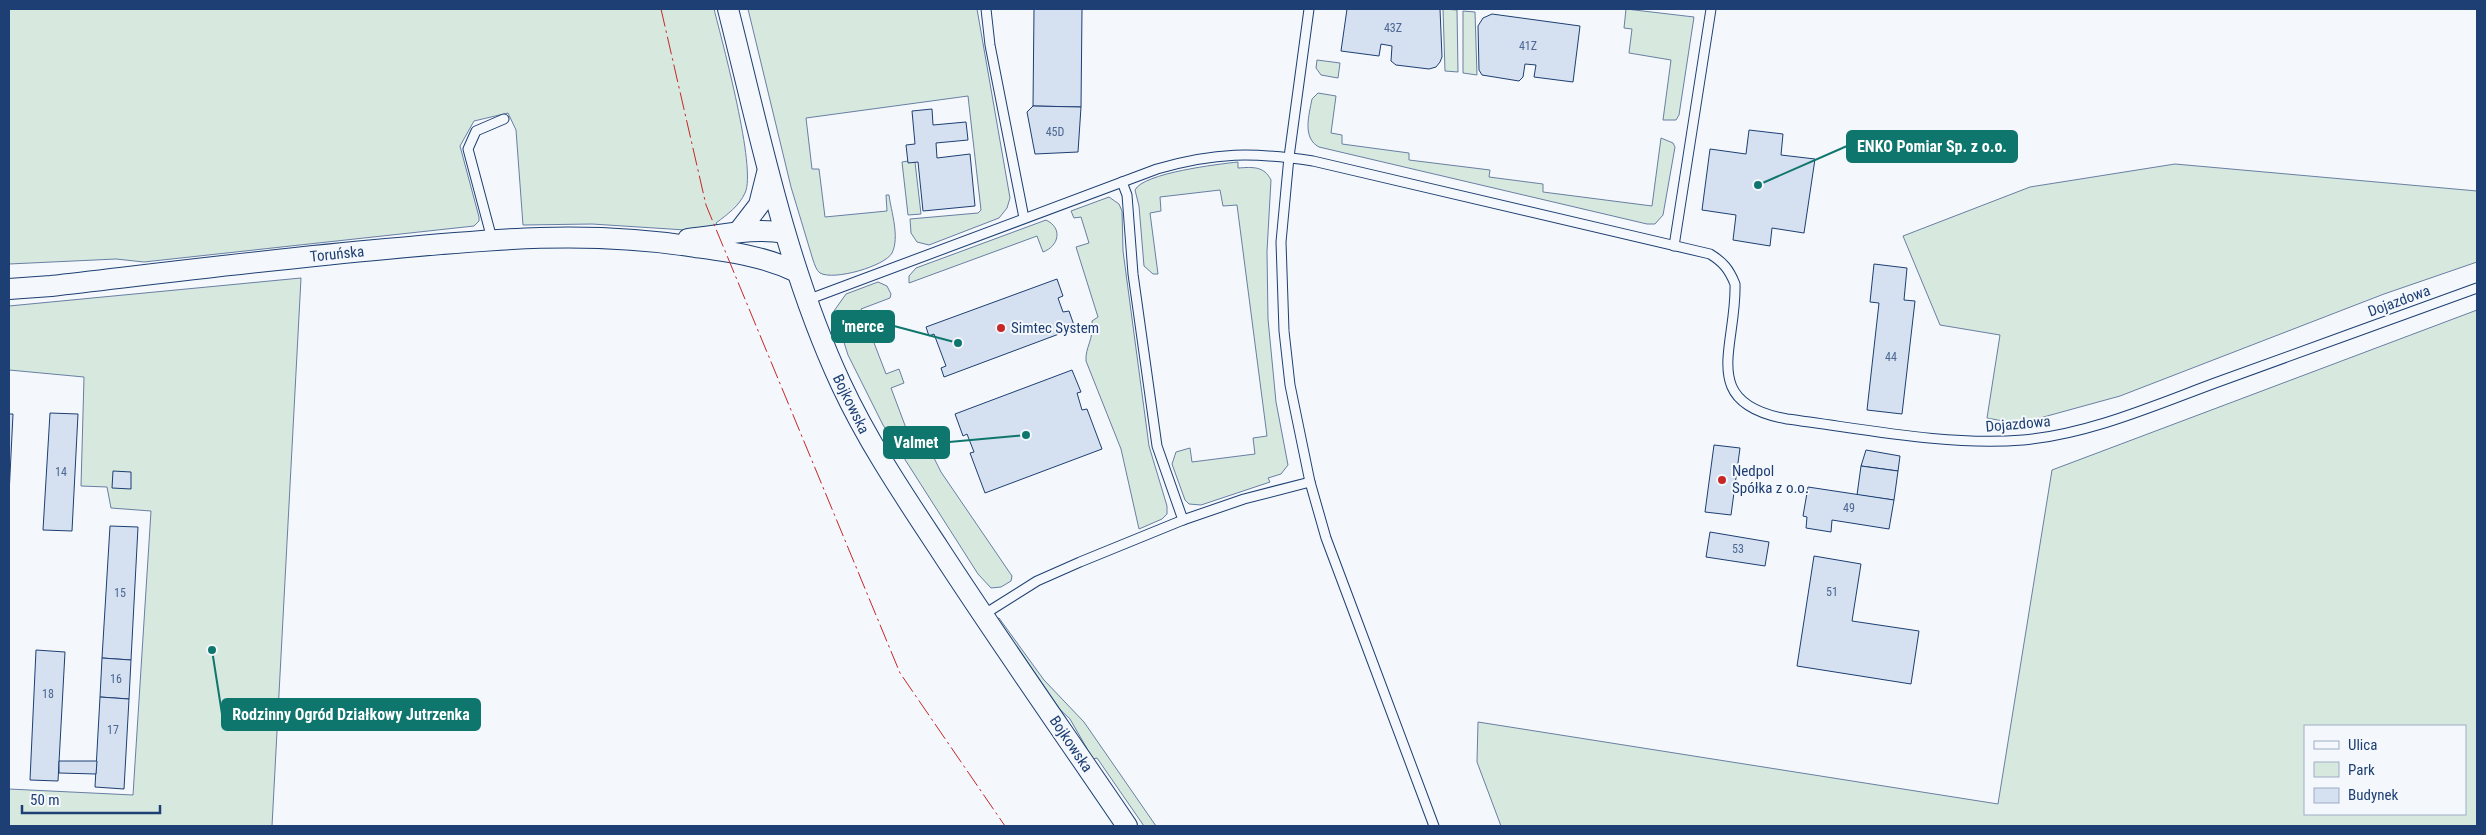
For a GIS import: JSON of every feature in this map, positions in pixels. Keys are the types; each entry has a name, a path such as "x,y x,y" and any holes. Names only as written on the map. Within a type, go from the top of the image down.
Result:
{"street":[{"name":"Bojkowska","path":"728,9 785,233 797,272 826,351 862,428 983,615 1127,826"},
{"path":"739,231 759,205 765,188 768,168"},
{"name":"Toruńska","path":"666,242 739,231 764,230 785,233 779,241 768,247 742,254"},
{"name":"Toruńska","path":"9,288 51,286 330,254 492,239 552,236 666,242 774,261 797,272"}],"lane":[{"path":"986,9 990,45 1024,218"},
{"path":"1310,9 1289,157 1281,242 1284,331 1297,430 1326,538 1434,826"},
{"path":"1674,246 1711,9"},
{"path":"492,239 468,149 476,131 504,119"},
{"name":"Dojazdowa","path":"807,300 1179,162 1216,155 1240,153 1289,157 1710,254 1722,262 1730,272 1735,284 1727,370 1731,385 1739,399 1751,409 1768,416 1787,419 1973,441 2025,439 2088,427 2167,401 2477,288"},
{"path":"1122,182 1127,195 1133,274 1157,446 1183,520"},
{"path":"983,615 1037,582 1183,520 1244,498 1310,482"}],"green space":[{"path":"9,9 714,9 743,133 747,180 745,193 736,206 716,223 718,227 701,231 592,224 523,225 516,130 508,113 474,121 460,146 479,217 479,221 474,226 144,262 116,259 9,264"},
{"path":"748,9 977,9 1010,198 1007,208 999,218 929,245 917,242 911,233 910,219 978,213 981,210 968,96 806,118 812,169 819,169 825,217 887,211 886,195 889,195 895,232 892,253 880,263 847,274 827,275 820,273 813,260 791,187"},
{"path":"1443,9 1457,10 1458,72 1445,71"},
{"path":"1626,9 1694,17 1679,115 1676,120 1663,120 1671,60 1629,53 1632,29 1624,28"},
{"path":"1463,11 1475,12 1477,75 1463,73"},
{"path":"1317,60 1340,63 1338,78 1321,75 1316,68"},
{"path":"1318,93 1336,96 1331,133 1342,135 1342,144 1409,153 1409,160 1490,170 1489,177 1543,184 1543,192 1652,206 1661,138 1673,143 1675,147 1663,215 1655,224 1647,224 1319,147 1310,138 1308,126 1312,99"},
{"path":"902,162 915,162 921,214 908,215"},
{"path":"1238,162 1238,168 1258,168 1265,172 1271,180 1267,251 1268,319 1276,402 1288,465 1281,474 1268,478 1270,482 1201,505 1189,504 1185,500 1172,464 1176,452 1190,448 1192,462 1255,454 1253,438 1267,436 1237,205 1223,206 1220,190 1160,197 1161,211 1150,213 1158,274 1153,274 1144,266 1139,206 1135,190 1141,184 1166,174"},
{"path":"2175,164 2477,191 2477,262 2384,294 2120,396 2018,424 1987,418 2000,335 1940,325 1903,236 2030,187"},
{"path":"1109,197 1119,204 1122,211 1123,251 1149,446 1167,506 1167,514 1162,519 1139,529 1121,449 1086,361 1092,333 1092,321 1098,317 1076,247 1089,243 1081,217 1074,218 1071,211"},
{"path":"1046,220 1055,228 1057,237 1053,246 1043,252 1037,236 909,283 909,276 916,268"},
{"path":"301,278 272,826 9,826 9,789 133,795 151,511 111,508 107,487 81,486 84,377 9,370 9,306"},
{"path":"878,282 887,286 891,294 890,298 861,309 886,374 899,369 904,383 891,388 915,452 929,448 941,472 1012,576 1011,581 1001,587 991,588 978,574 883,425 848,355 834,311 846,294"},
{"path":"2477,310 2477,826 1501,826 1477,762 1478,722 1998,804 2052,470"},
{"path":"999,618 1044,680 1084,722 1156,826 1144,826 1097,758 1093,759 1070,719 1052,702 996,619"}],"building":[{"path":"1034,9 1082,9 1081,107 1033,106"},
{"path":"1347,9 1440,9 1442,57 1440,62 1436,67 1429,69 1396,65 1391,61 1392,46 1381,44 1379,56 1341,51"},
{"path":"1492,14 1580,26 1573,82 1534,77 1536,65 1525,64 1523,77 1519,81 1482,75 1479,70 1478,26 1483,18"},
{"path":"1033,106 1081,107 1078,152 1035,154 1027,112"},
{"path":"932,109 933,125 966,122 968,140 936,143 937,158 970,154 975,206 923,211 918,162 908,163 906,145 915,144 912,111"},
{"path":"1749,130 1783,134 1781,155 1815,159 1804,233 1772,228 1770,246 1733,240 1736,215 1702,210 1710,149 1746,154"},
{"path":"1874,264 1907,268 1904,300 1915,301 1902,414 1867,410 1879,303 1870,302"},
{"name":"Simtec System","path":"1057,279 1063,296 1058,298 1063,312 1069,311 1075,328 944,377 941,368 946,366 934,334 929,336 926,327"},
{"path":"1072,370 1081,392 1077,393 1082,410 1087,409 1102,449 985,493 970,453 974,452 967,434 963,436 955,414"},
{"path":"50,413 78,414 72,531 43,530"},
{"path":"9,414 13,414 9,495"},
{"name":"Nedpol Spółka z o.o.","path":"1714,445 1740,448 1731,515 1705,512"},
{"path":"1866,450 1900,456 1898,471 1861,466"},
{"path":"1861,466 1898,471 1894,500 1857,495"},
{"path":"113,471 131,472 131,489 112,488"},
{"path":"1808,487 1894,500 1889,529 1832,520 1831,532 1806,528 1807,517 1803,516"},
{"path":"110,526 138,527 131,660 102,658"},
{"path":"1710,532 1769,542 1765,566 1706,557"},
{"path":"1814,556 1861,564 1852,621 1919,631 1911,684 1797,666"},
{"path":"36,650 65,652 58,781 30,780"},
{"path":"102,658 131,660 129,699 100,697"},
{"path":"100,697 129,699 124,789 95,787"},
{"path":"59,761 97,761 96,774 59,773"}],"power":[{"path":"661,9 706,205 900,673 1005,826"}],"place":[{"name":"ENKO Pomiar Sp. z o.o.","path":"1758,185"},
{"name":"Simtec System","path":"1001,328"},
{"name":"'merce","path":"958,343"},
{"name":"Valmet","path":"1026,435"},
{"name":"Nedpol Spółka z o.o.","path":"1722,480"},
{"name":"Rodzinny Ogród Działkowy Jutrzenka","path":"212,650"}]}
